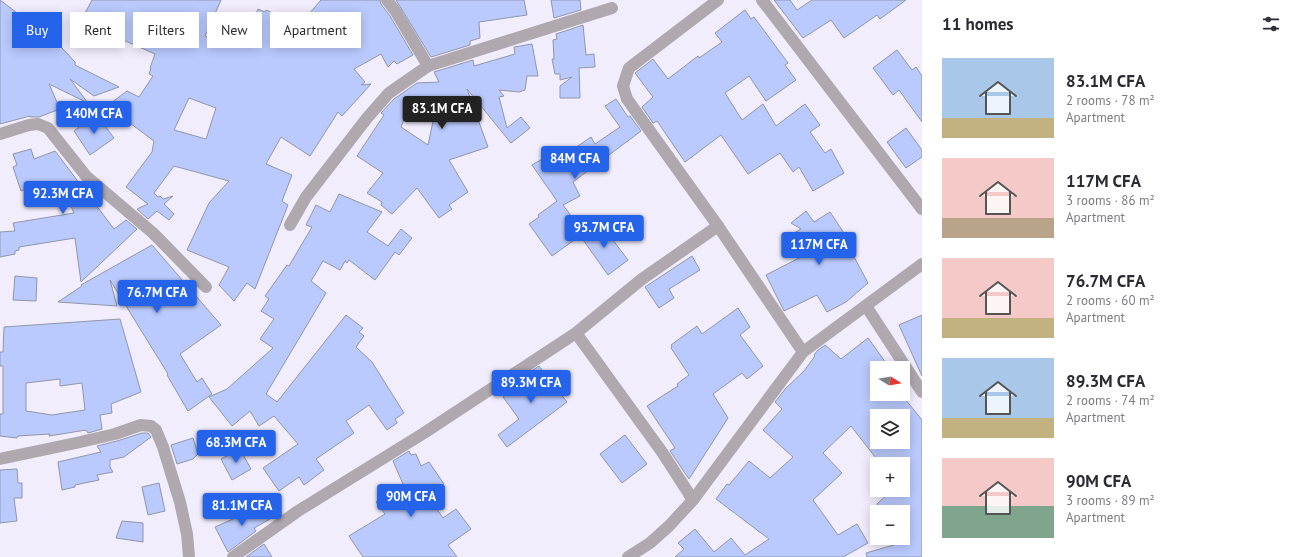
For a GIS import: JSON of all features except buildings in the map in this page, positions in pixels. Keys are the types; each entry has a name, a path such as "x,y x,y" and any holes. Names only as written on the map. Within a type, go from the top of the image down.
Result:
{"street":[{"path":"387,0 396,12 428,66"},
{"path":"718,0 629,68 623,86 627,99 718,226 803,352"},
{"path":"762,0 922,209"},
{"path":"290,225 306,197 367,118 389,93 428,66 612,8"},
{"path":"0,134 29,125 38,124 48,128 86,176 153,233 206,287"},
{"path":"233,557 298,511 424,433 576,333 642,279 718,226"},
{"path":"628,557 650,543 669,526 693,500 803,352 922,264"},
{"path":"866,306 922,392"},
{"path":"576,333 662,452 693,500"},
{"path":"0,459 99,438 141,426 150,426 156,430 180,502 187,534 189,557"}]}
